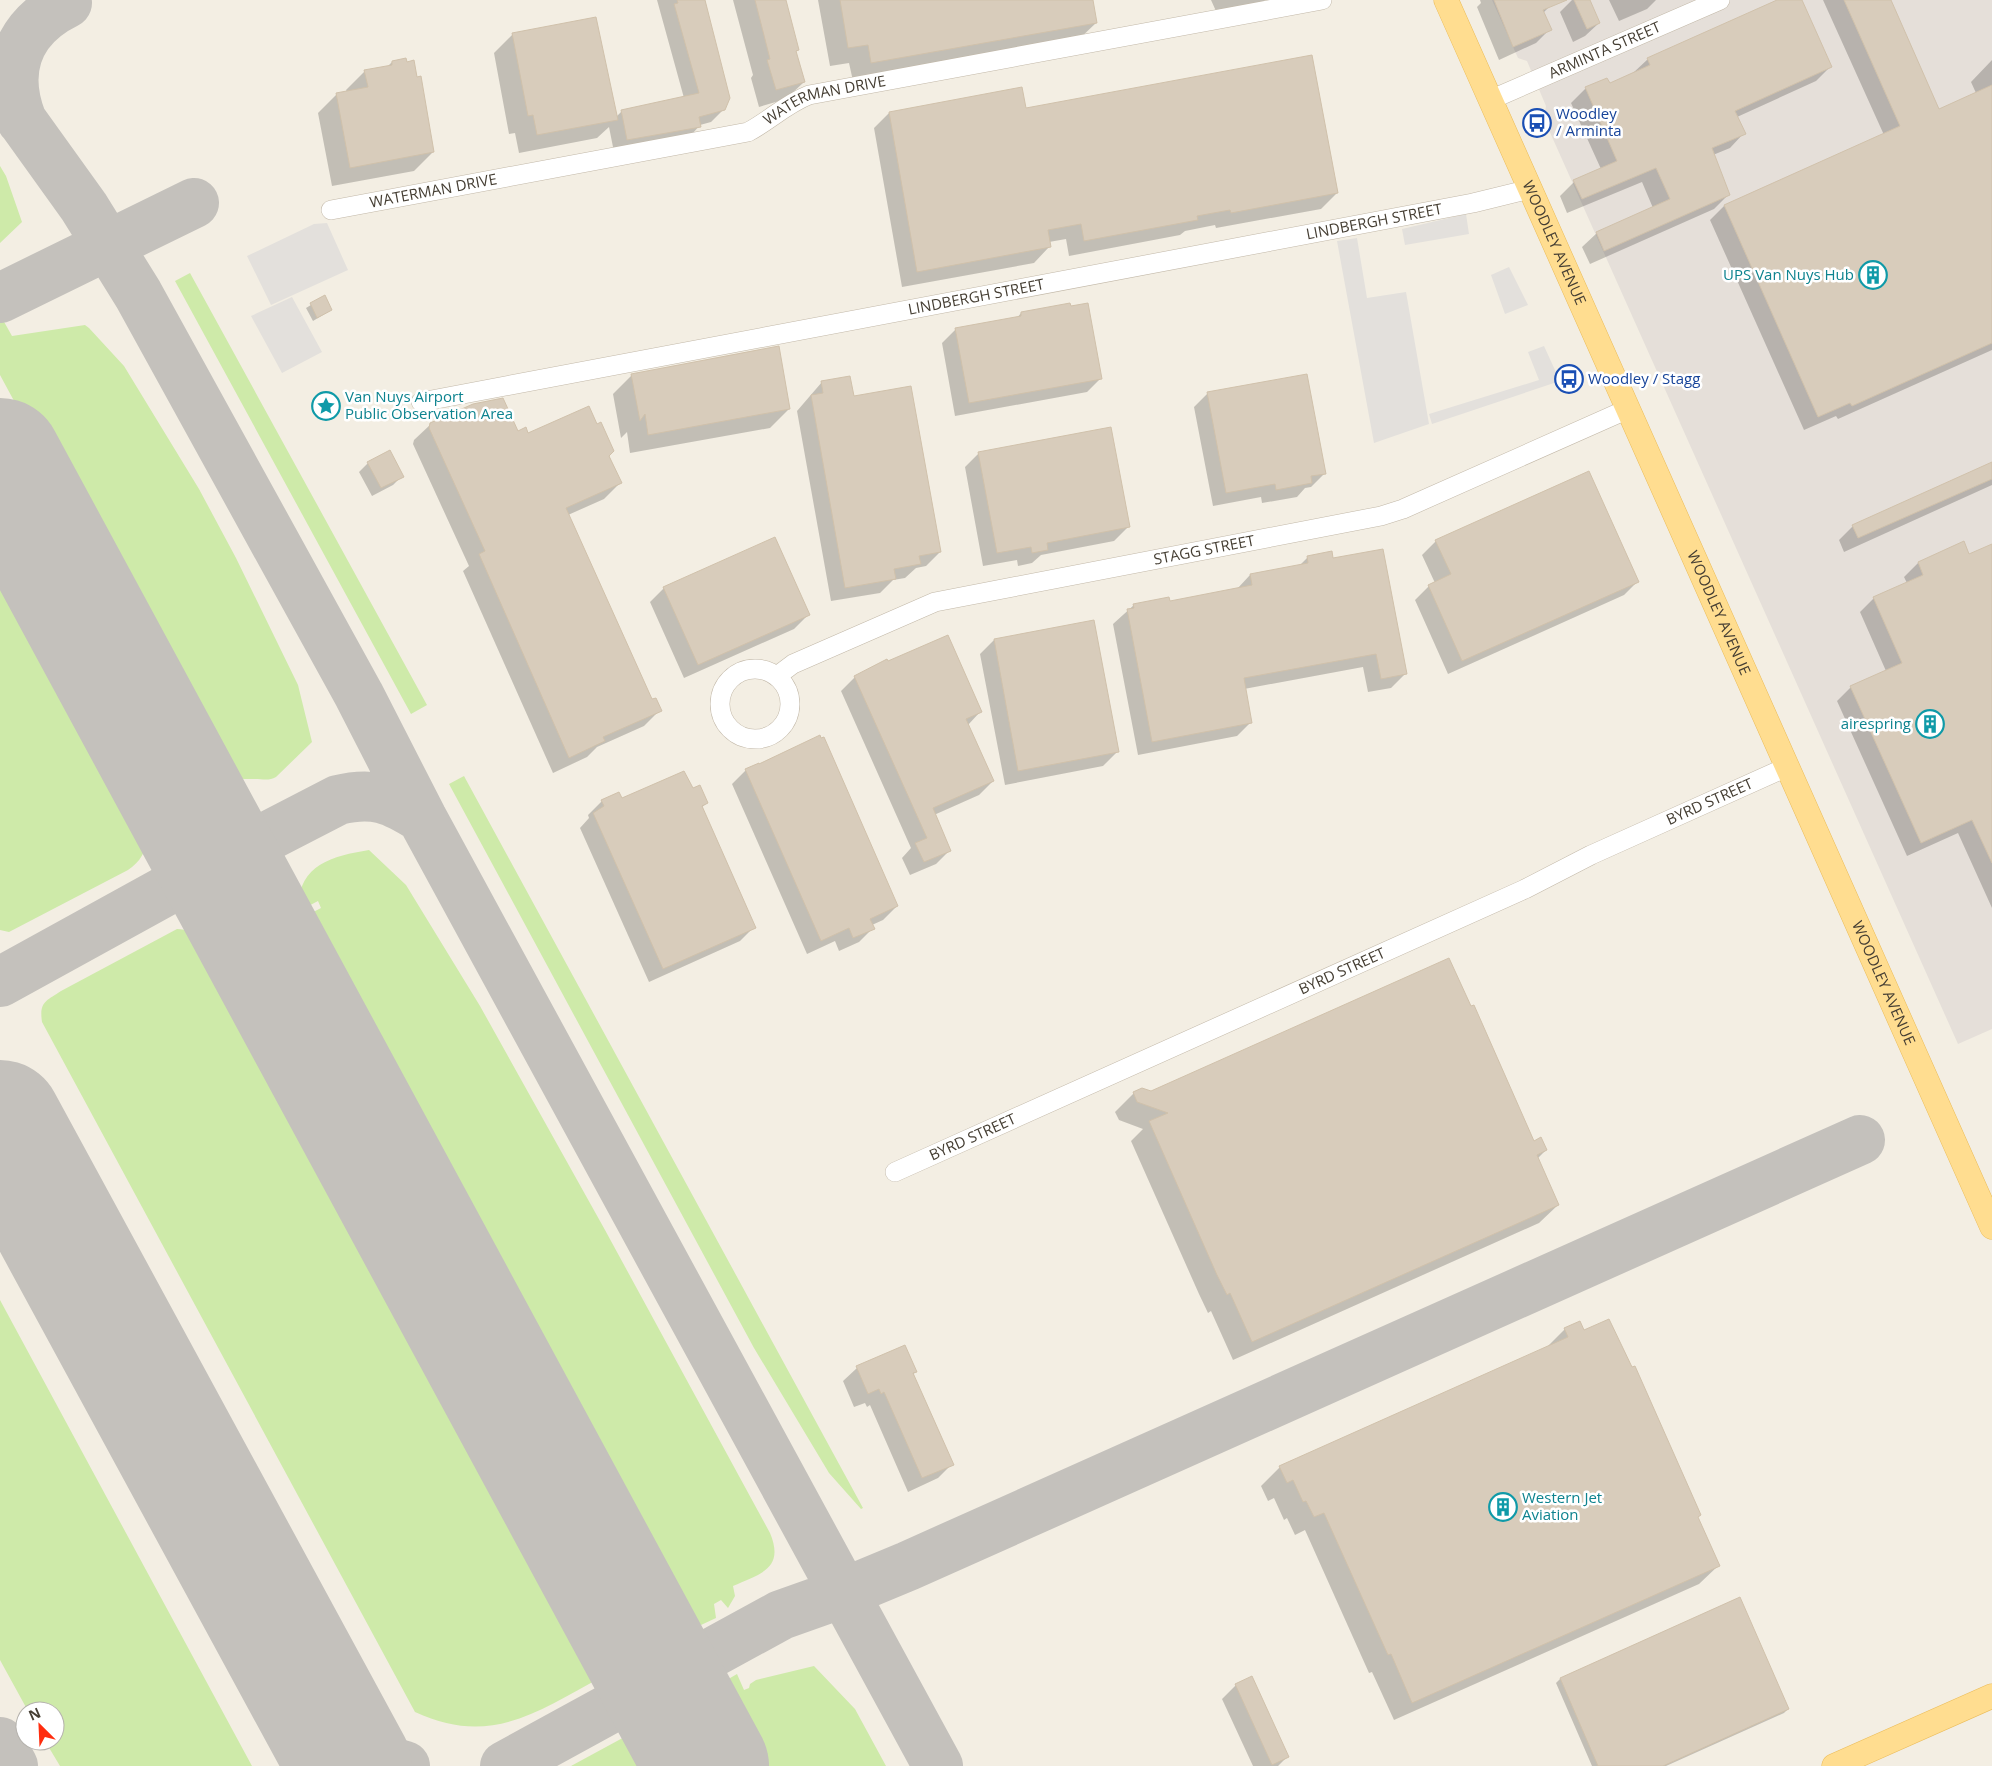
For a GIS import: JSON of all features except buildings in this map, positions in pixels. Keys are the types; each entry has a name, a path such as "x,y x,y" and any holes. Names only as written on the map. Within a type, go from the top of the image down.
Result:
{"main road":[{"name":"WOODLEY AVENUE","path":"1446,0 1992,1227"},
{"path":"1834,1766 1992,1696"}],"street":[{"name":"WATERMAN DRIVE","path":"331,210 748,132 764,124 791,102 809,95 1322,0"},
{"name":"ARMINTA STREET","path":"1490,100 1720,0"},
{"name":"LINDBERGH STREET","path":"421,402 1463,205 1530,189"},
{"name":"STAGG STREET","path":"777,676 793,664 934,602 1381,516 1403,509 1628,409"},
{"name":"BYRD STREET","path":"895,1172 1516,893 1591,855 1787,767"}],"shaded area":[{"path":"1492,0 1992,0 1992,1029 1958,1044 1544,119 1546,106 1527,61 1518,58"},
{"path":"1466,214 1469,234 1405,245 1402,229"},
{"path":"327,223 348,270 271,305 247,256 314,224"},
{"path":"1357,238 1367,298 1406,292 1429,424 1374,443 1337,241"},
{"path":"1509,267 1528,305 1505,314 1491,275"},
{"path":"292,297 322,352 282,373 251,316"},
{"path":"1544,346 1560,381 1432,424 1429,414 1539,380 1528,352"}],"green space":[{"path":"0,166 6,176 22,222 0,243"},
{"path":"190,273 427,705 411,714 175,281"},
{"path":"3,320 12,336 85,325 89,328 124,366 199,489 236,558 298,685 312,742 276,777 266,780 239,779 227,774 219,765 213,768 0,375 0,322"},
{"path":"0,552 147,825 145,827 146,846 144,852 128,870 9,932 0,930"},
{"path":"464,776 863,1508 861,1509 829,1473 754,1348 449,784"},
{"path":"369,850 406,885 480,1006 605,1230 770,1533 774,1545 772,1562 761,1573 733,1586 735,1596 728,1608 721,1600 714,1604 716,1618 701,1625 683,1609 674,1612 296,921 321,908 318,901 299,911 303,883 310,874 329,860"},
{"path":"177,929 190,931 200,936 218,953 607,1668 602,1677 534,1713 490,1726 467,1726 442,1722 415,1712 42,1022 43,1006 51,997"},
{"path":"0,1300 252,1766 60,1766 51,1751 65,1751 65,1701 23,1701 0,1660"},
{"path":"814,1666 855,1709 886,1766 755,1766 724,1710 734,1702 725,1681 737,1674 744,1690 749,1688 750,1684 756,1680"},
{"path":"641,1728 662,1766 571,1766"}],"taxiway":[{"path":"22,121 16,102 14,84 19,52 26,37 36,24 67,3"},
{"path":"0,90 84,207 138,294 359,695 422,818 938,1766"},
{"path":"0,298 194,203"},
{"path":"0,982 218,862 338,800 362,796 382,798 422,818"},
{"path":"193,816 206,832 218,842 233,846 254,843"},
{"path":"178,884 199,879 215,881 222,885 242,907"},
{"path":"505,1766 781,1615 843,1593 908,1566 1860,1140"},
{"path":"614,1705 627,1692 635,1680 639,1658 620,1606"},
{"path":"699,1751 685,1700 690,1679 696,1667 707,1655"},
{"path":"293,1661 338,1726 367,1750 405,1766"},
{"path":"0,1742 13,1766"}],"runway":[{"path":"0,460 707,1766"},
{"path":"0,1122 350,1766"}],"place":[{"name":"Woodley / Arminta","path":"1537,123"},
{"name":"UPS Van Nuys Hub","path":"1873,275"},
{"name":"Woodley / Stagg","path":"1569,379"},
{"name":"Van Nuys Airport Public Observation Area","path":"326,406"},
{"name":"airespring","path":"1930,724"},
{"name":"Western Jet Aviation","path":"1503,1507"}]}
